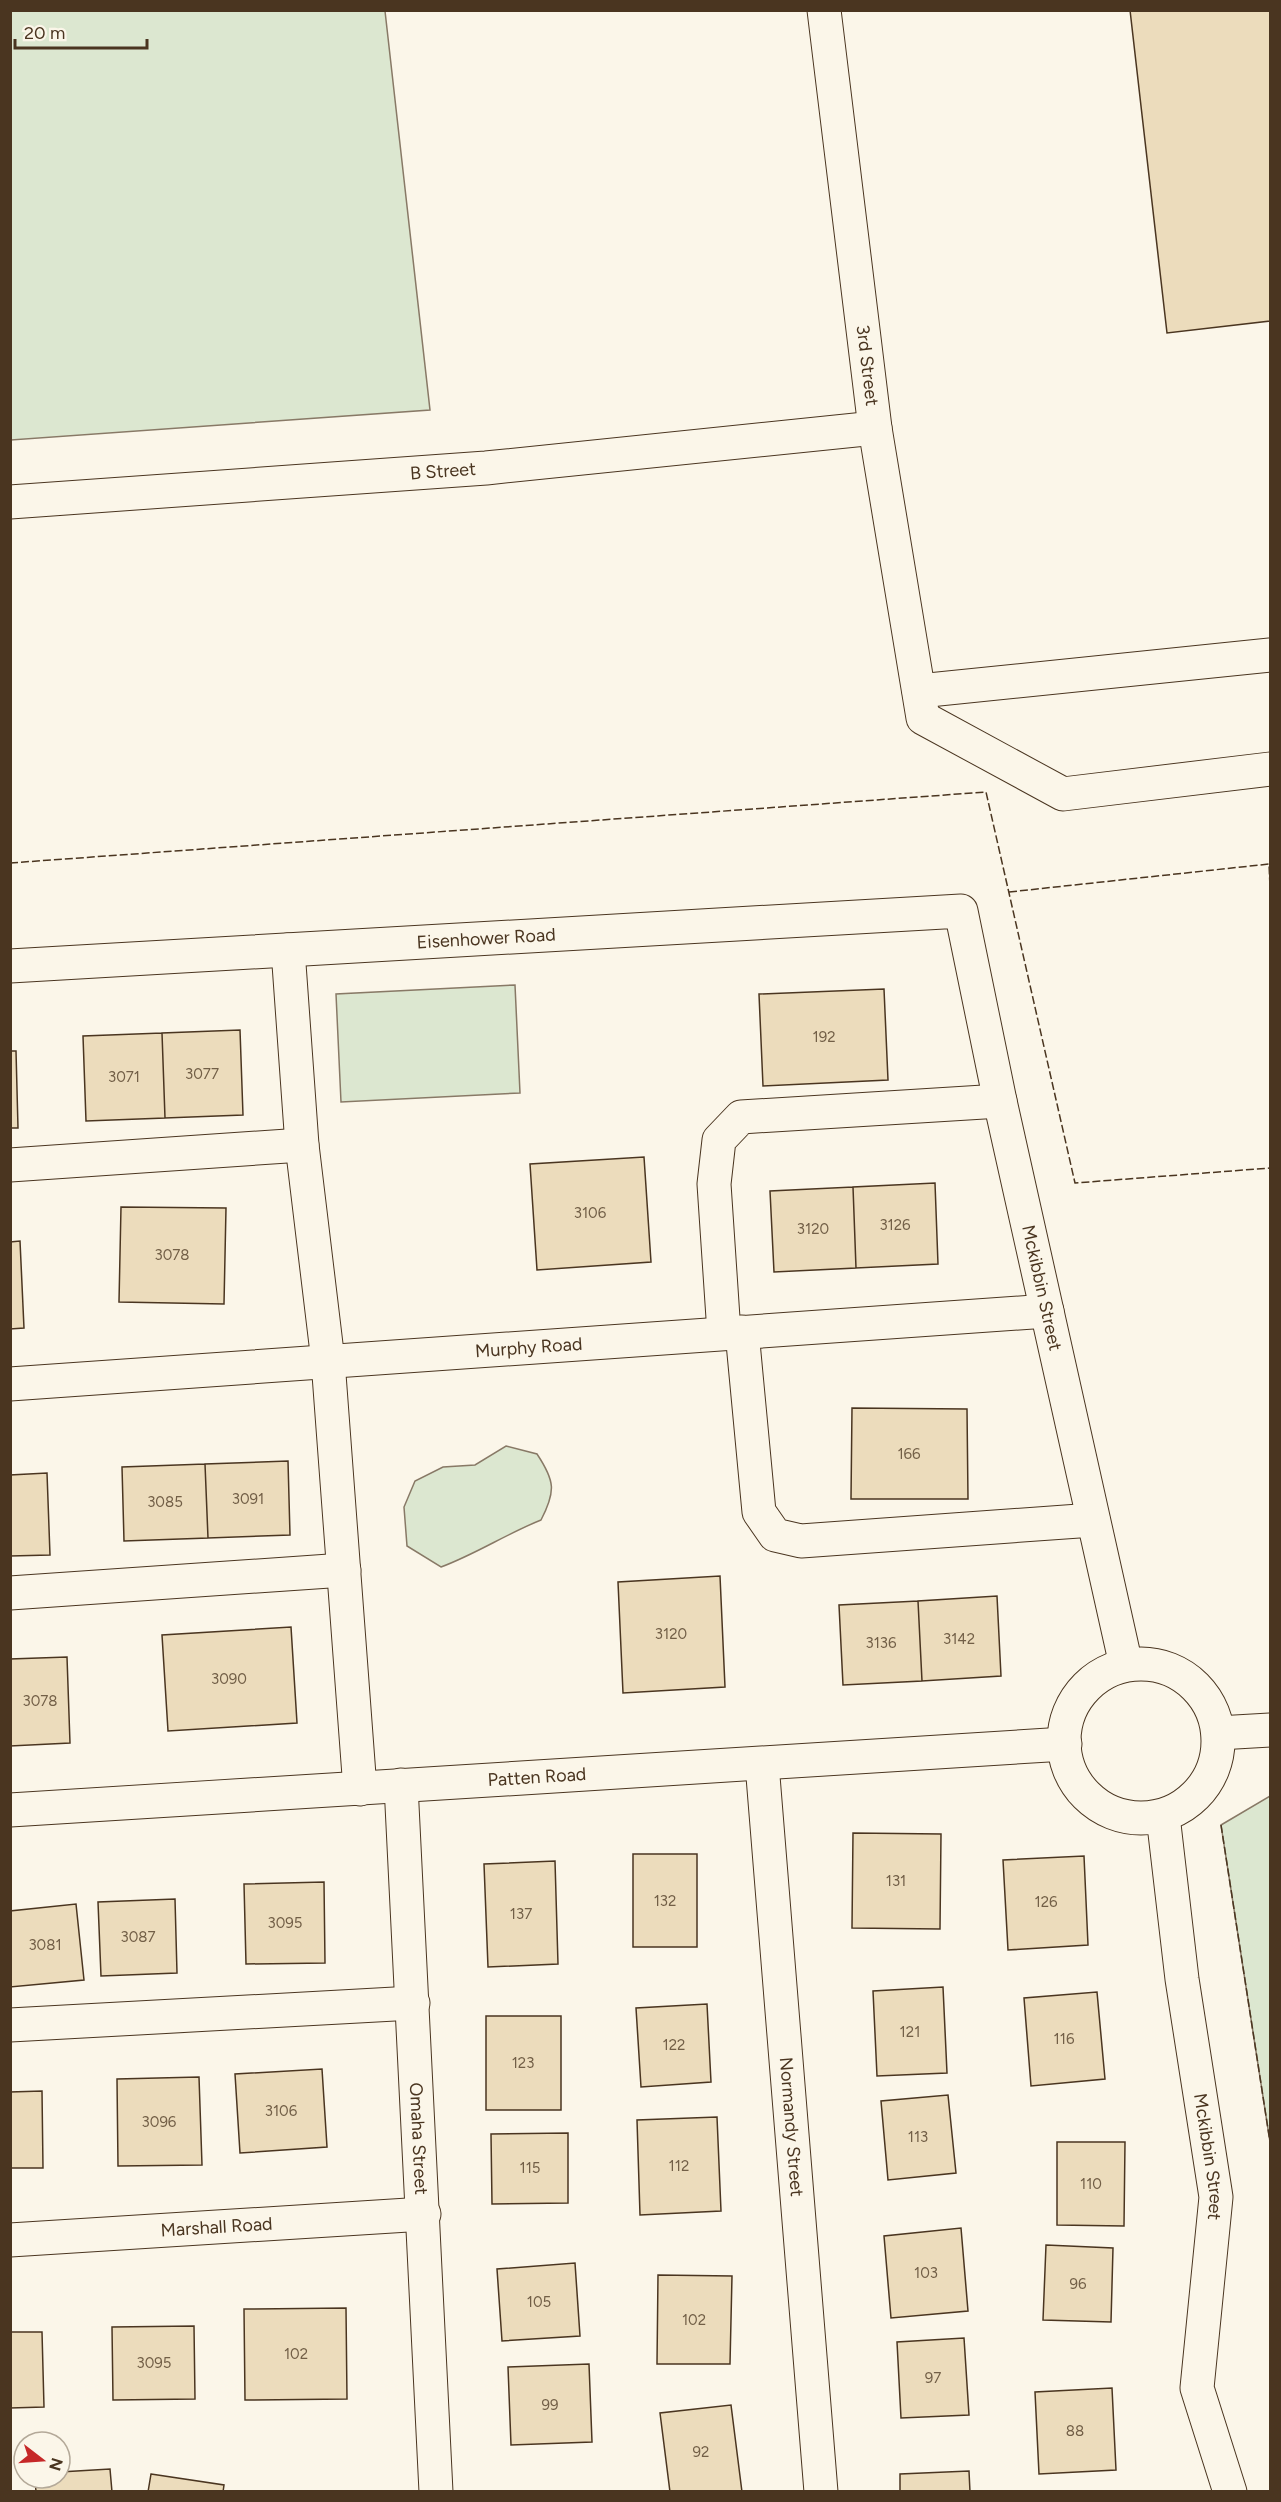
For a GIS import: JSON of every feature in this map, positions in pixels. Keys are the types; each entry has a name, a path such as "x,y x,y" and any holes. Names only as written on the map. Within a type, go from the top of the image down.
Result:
{"street":[{"name":"3rd Street","path":"824,10 874,428 921,704"},
{"name":"B Street","path":"10,502 486,468 874,428"},
{"path":"921,704 1270,655"},
{"path":"921,704 1063,794 1270,769"},
{"name":"Eisenhower Road","path":"10,966 961,911"},
{"name":"Mckibbin Street","path":"961,911 1000,1101 1126,1665"},
{"path":"288,950 302,1144 328,1361 360,1789"},
{"path":"1000,1101 741,1117 719,1140 714,1184 759,1512 776,1535 801,1541 1093,1520"},
{"path":"10,1166 302,1144"},
{"name":"Murphy Road","path":"10,1384 1047,1311"},
{"path":"10,1593 344,1570"},
{"path":"1150,1664 1174,1671 1196,1686 1211,1708 1218,1733 1216,1760 1206,1785 1187,1804 1163,1816 1137,1819 1111,1813 1090,1800 1074,1781 1065,1758 1064,1734 1070,1710 1084,1689 1103,1674 1126,1665 1150,1664"},
{"path":"1218,1733 1270,1730"},
{"name":"Patten Road","path":"10,1810 1065,1744"},
{"name":"Normandy Street","path":"762,1764 821,2492"},
{"name":"Omaha Street","path":"401,1785 436,2492"},
{"name":"Mckibbin Street","path":"1163,1816 1182,1979 1216,2198 1197,2388 1230,2492"},
{"path":"10,2025 413,2003"},
{"name":"Marshall Road","path":"10,2240 424,2214"}],"green space":[{"path":"11,10 385,11 430,410 11,440"},
{"path":"515,985 520,1093 341,1102 336,994"},
{"path":"506,1446 537,1454 547,1472 551,1493 541,1520 441,1567 407,1546 404,1507 415,1481 443,1467 475,1465"},
{"path":"1270,1796 1270,2142 1221,1825"}],"building":[{"path":"1130,10 1270,10 1270,321 1167,333"},
{"path":"884,989 888,1080 763,1086 759,994"},
{"path":"240,1030 243,1115 165,1118 162,1033"},
{"path":"162,1033 165,1118 86,1121 83,1036"},
{"path":"10,1051 16,1051 18,1128 10,1128"},
{"path":"644,1157 651,1262 537,1270 530,1164"},
{"path":"935,1183 938,1264 856,1268 853,1187"},
{"path":"853,1187 856,1268 774,1272 770,1191"},
{"path":"121,1207 226,1208 224,1304 119,1302"},
{"path":"20,1241 24,1328 10,1329 10,1242"},
{"path":"852,1408 967,1409 968,1499 851,1499"},
{"path":"288,1461 290,1535 208,1538 205,1464"},
{"path":"205,1464 208,1538 124,1541 122,1467"},
{"path":"47,1473 50,1555 10,1556 10,1475"},
{"path":"720,1576 725,1687 623,1693 618,1582"},
{"path":"997,1596 1001,1676 922,1681 918,1601"},
{"path":"918,1601 922,1681 843,1685 839,1605"},
{"path":"291,1627 297,1723 168,1731 162,1635"},
{"path":"67,1657 70,1743 10,1746 10,1659"},
{"path":"853,1833 941,1834 940,1929 852,1928"},
{"path":"633,1854 697,1854 697,1947 633,1947"},
{"path":"1084,1856 1088,1945 1008,1950 1003,1860"},
{"path":"555,1861 558,1964 488,1967 484,1864"},
{"path":"324,1882 325,1963 246,1964 244,1884"},
{"path":"175,1899 177,1973 101,1976 98,1902"},
{"path":"76,1904 84,1980 10,1987 10,1911"},
{"path":"943,1987 947,2073 877,2076 873,1991"},
{"path":"1097,1992 1105,2079 1031,2086 1024,1998"},
{"path":"707,2004 711,2082 641,2087 636,2008"},
{"path":"486,2016 561,2016 561,2110 486,2110"},
{"path":"322,2069 327,2147 240,2153 235,2074"},
{"path":"199,2077 202,2165 118,2166 117,2079"},
{"path":"42,2091 43,2168 10,2168 10,2092"},
{"path":"948,2095 956,2173 888,2180 881,2101"},
{"path":"717,2117 721,2211 640,2215 637,2120"},
{"path":"568,2133 568,2203 492,2204 491,2134"},
{"path":"1057,2142 1125,2142 1124,2226 1057,2225"},
{"path":"961,2228 968,2311 891,2318 884,2236"},
{"path":"1046,2245 1113,2248 1111,2322 1043,2320"},
{"path":"575,2263 580,2336 502,2341 497,2269"},
{"path":"658,2275 732,2276 730,2364 657,2364"},
{"path":"346,2308 347,2399 245,2400 244,2309"},
{"path":"194,2326 195,2399 113,2400 112,2327"},
{"path":"10,2332 42,2332 44,2407 10,2408"},
{"path":"964,2338 969,2415 901,2418 897,2342"},
{"path":"589,2364 592,2442 511,2445 508,2367"},
{"path":"1112,2388 1116,2470 1039,2474 1035,2392"},
{"path":"731,2405 742,2492 670,2492 660,2413"},
{"path":"110,2469 112,2492 36,2492 36,2490 72,2490 72,2471"},
{"path":"969,2471 970,2492 900,2492 900,2474"},
{"path":"151,2474 224,2485 223,2492 148,2492"}],"fence":[{"path":"10,863 986,792 1075,1183 1270,1168"},
{"path":"1009,892 1269,864 1270,887"},
{"path":"1221,1825 1270,2142"}]}
